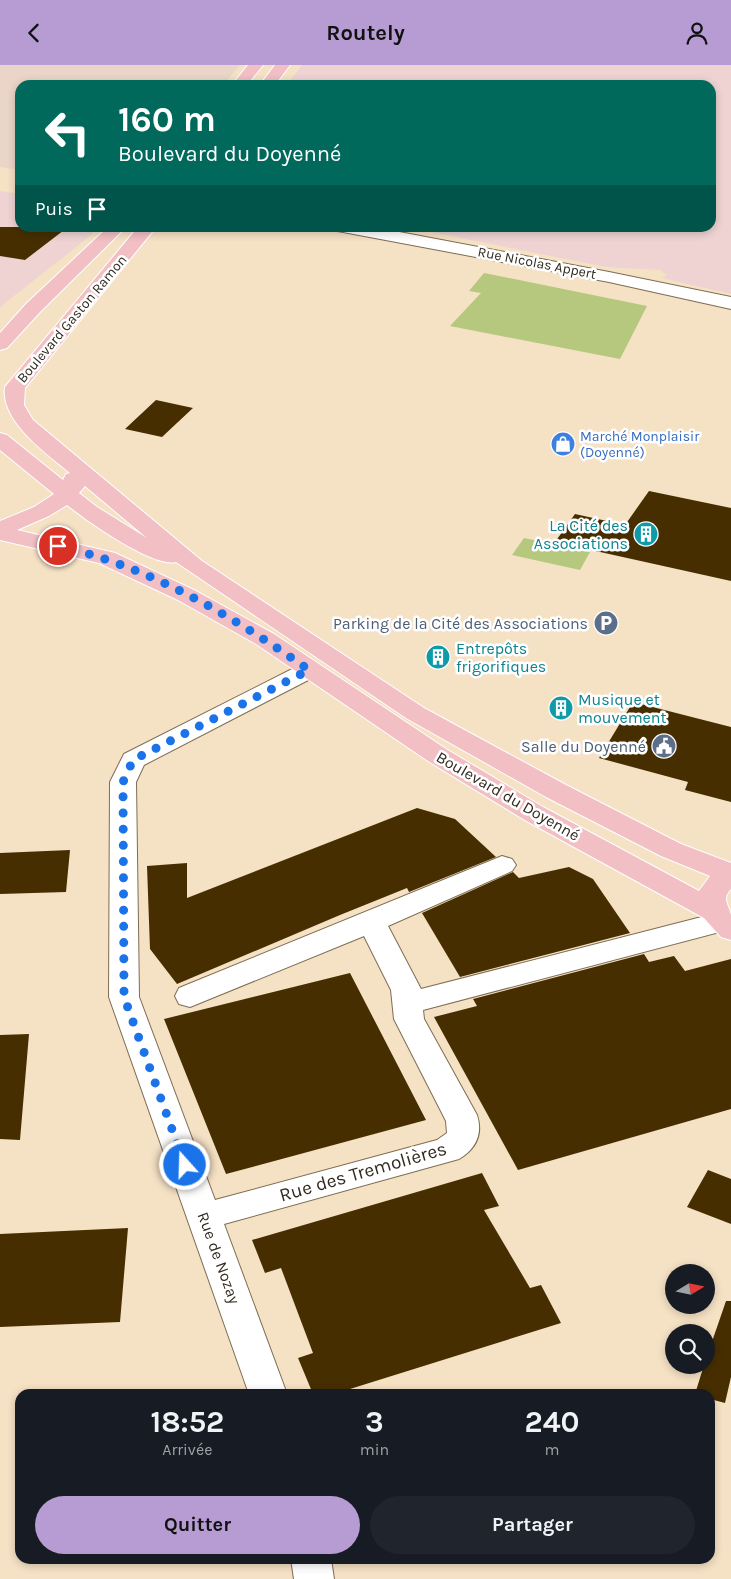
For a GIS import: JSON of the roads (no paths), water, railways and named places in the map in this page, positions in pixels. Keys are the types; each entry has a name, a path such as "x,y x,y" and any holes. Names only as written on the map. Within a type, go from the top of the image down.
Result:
{"main road":[{"path":"243,80 256,65"},
{"path":"271,80 283,65"},
{"name":"Boulevard Gaston Ramon","path":"0,344 33,308 113,232"},
{"name":"Boulevard Gaston Ramon","path":"72,465 30,429 14,408 13,391 144,232"},
{"path":"0,323 33,308"},
{"name":"Boulevard du Doyenné","path":"0,439 89,512 137,542 159,553 194,566"},
{"path":"0,459 30,463"},
{"path":"0,529 40,512 69,495 75,484 72,465"},
{"name":"Boulevard du Doyenné","path":"72,465 194,566 415,713 556,791 671,850 731,875 717,886 712,893 710,902 721,921"},
{"name":"Boulevard du Doyenné","path":"0,533 107,559 186,595 257,635 438,755 532,813 721,921"},
{"name":"Boulevard du Doyenné","path":"309,670 324,668 331,670 374,698 415,713"}],"street":[{"name":"Rue Nicolas Appert","path":"370,232 609,277 731,303"},
{"name":"Rue de Nozay","path":"266,1389 124,997 123,782 133,760 309,670"},
{"path":"190,996 502,865"},
{"path":"408,1003 721,921"},
{"name":"Rue des Tremolières","path":"204,1216 447,1150 457,1145 464,1138 464,1123 410,1019 406,990 370,922"},
{"path":"312,1564 314,1579"}],"place":[{"name":"Marché Monplaisir (Doyenné)","path":"563,444"},
{"name":"La Cité des Associations","path":"646,534"},
{"name":"Parking de la Cité des Associations","path":"606,623"},
{"name":"Entrepôts frigorifiques","path":"438,657"},
{"name":"Musique et mouvement","path":"561,708"},
{"name":"Salle du Doyenné","path":"664,746"}]}
